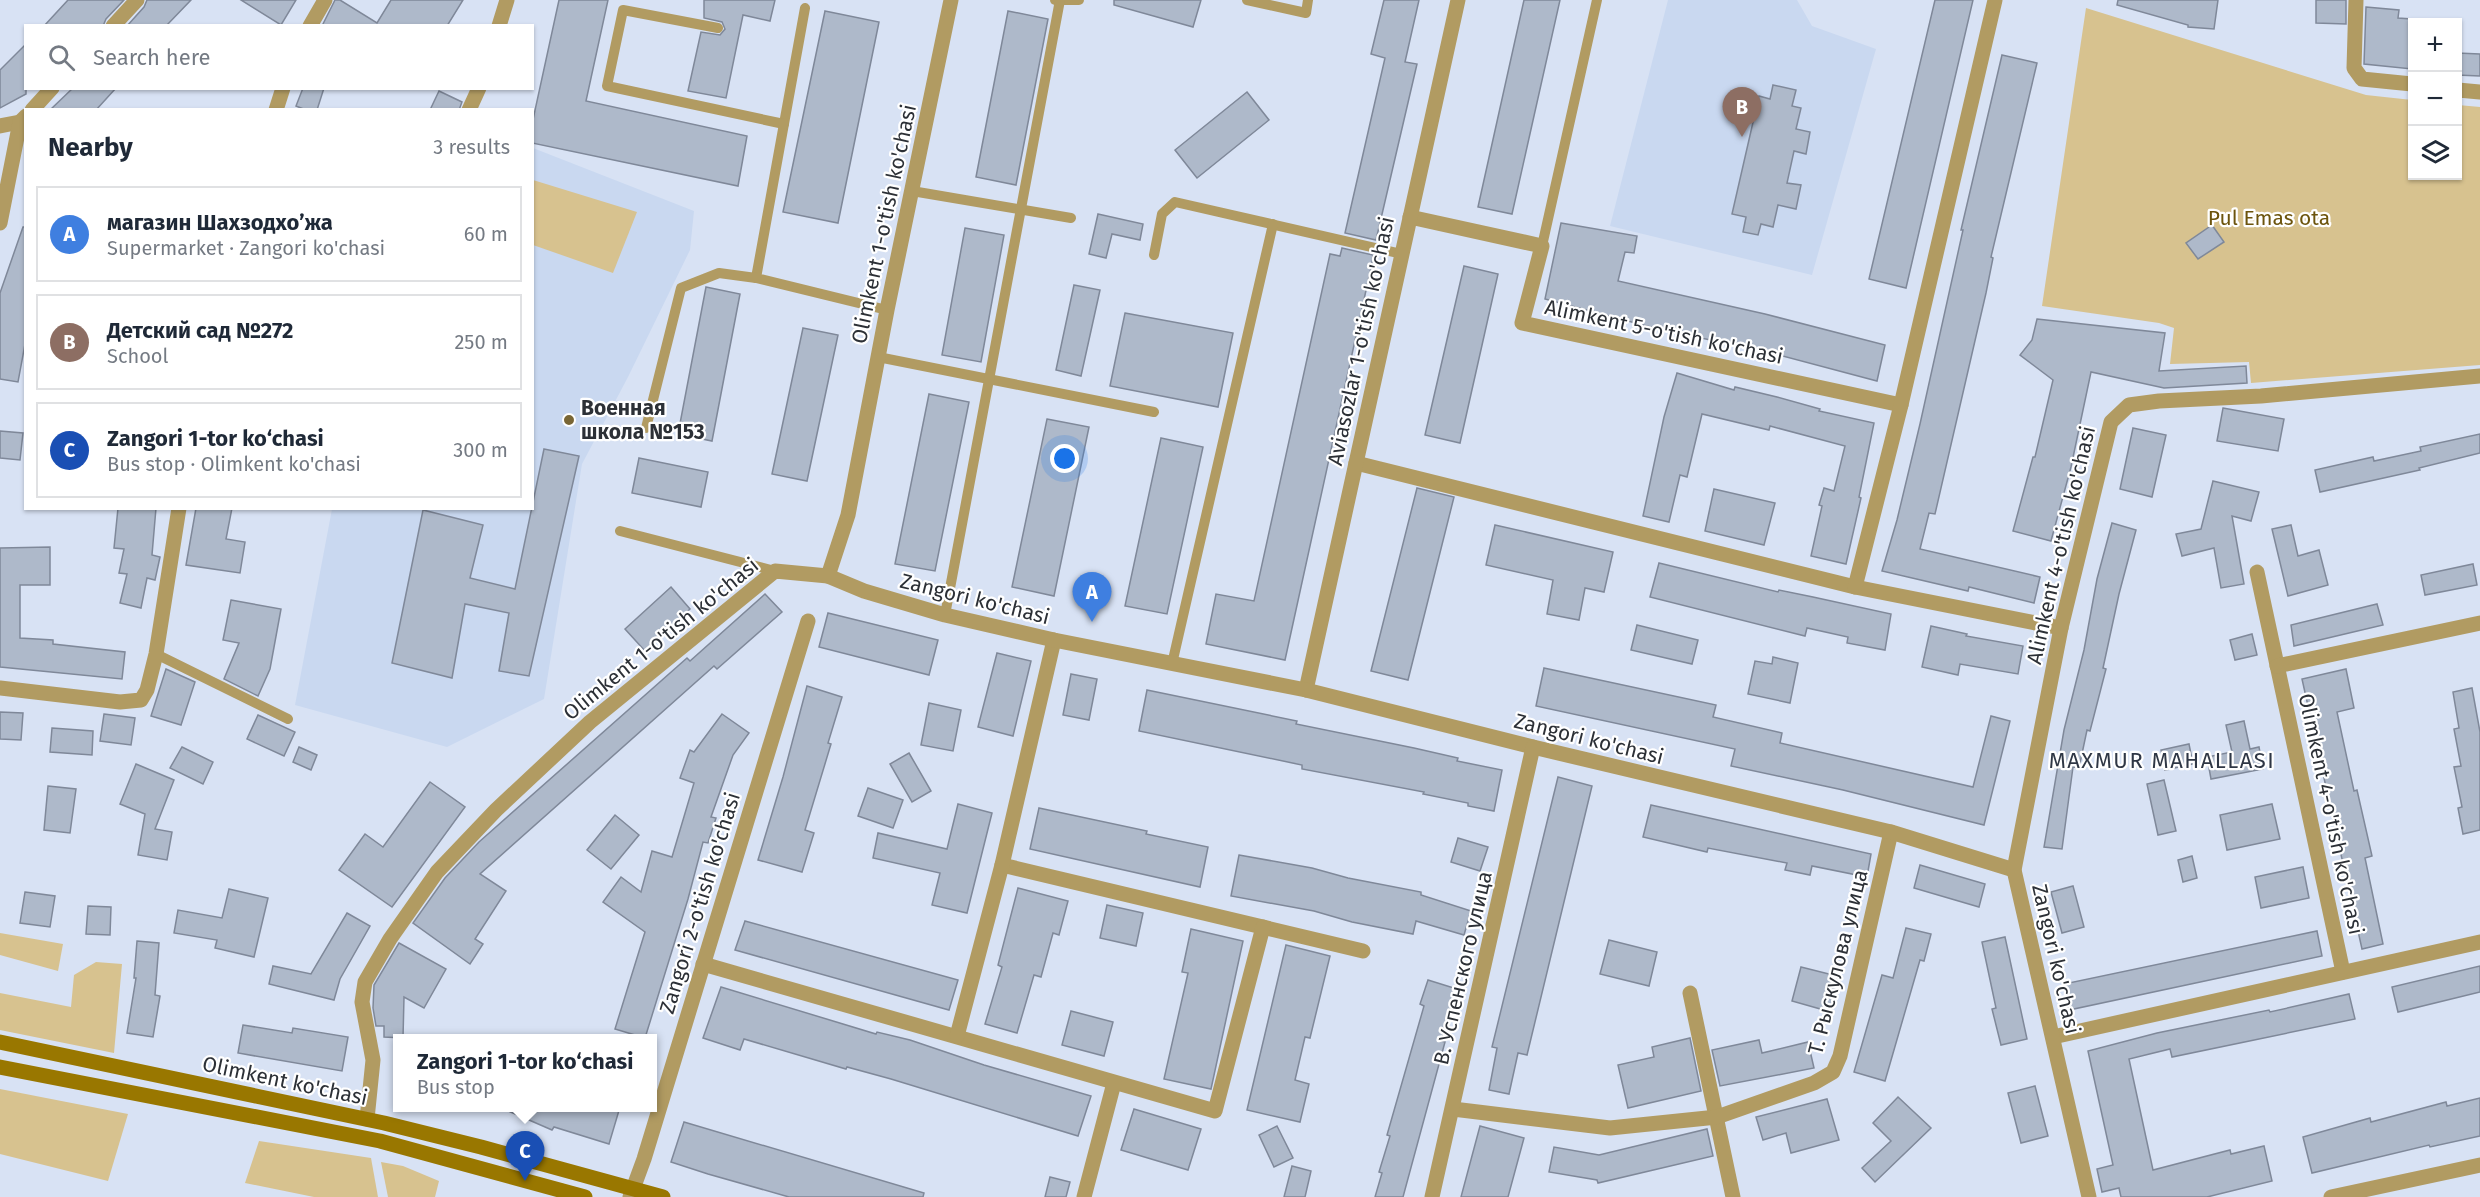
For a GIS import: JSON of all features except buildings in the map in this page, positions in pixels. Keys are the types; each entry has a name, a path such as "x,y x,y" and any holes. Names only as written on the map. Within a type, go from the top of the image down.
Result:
{"main road":[{"name":"Olimkent ko'chasi","path":"0,1042 367,1119 458,1141 632,1192 663,1197"},
{"name":"Olimkent ko'chasi","path":"0,1067 380,1141 585,1197"}],"street":[{"path":"115,24 137,0"},
{"path":"311,24 325,0"},
{"path":"500,24 507,0"},
{"name":"Olimkent 1-o'tish ko'chasi","path":"367,1119 373,1060 362,1002 365,982 390,939 437,872 496,810 590,722 775,572 828,576 848,515 887,310 951,0"},
{"name":"Aviasozlar 1-o'tish ko'chasi","path":"1306,690 1458,0"},
{"path":"1855,588 1901,405 1995,0"},
{"path":"2356,0 2354,68 2362,79 2408,84"},
{"path":"34,108 50,90"},
{"path":"277,108 282,90"},
{"path":"470,108 478,90"},
{"path":"2462,90 2480,92"},
{"path":"0,126 23,119 0,223"},
{"path":"1410,217 1542,246"},
{"name":"Alimkent 5-o'tish ko'chasi","path":"1542,246 1522,323 1901,405"},
{"name":"Alimkent 4-o'tish ko'chasi","path":"2014,870 2061,628 2111,422 2129,405 2159,401 2261,396 2480,376"},
{"path":"1356,463 1855,588 2061,628"},
{"path":"0,688 133,702 141,700 147,690 156,654 179,510"},
{"name":"Olimkent 4-o'tish ko'chasi","path":"2257,572 2343,972"},
{"name":"Zangori ko'chasi","path":"828,576 864,591 945,615 1054,640 1306,690 1533,747 1891,832 2014,870 2089,1197"},
{"name":"Zangori 2-o'tish ko'chasi","path":"632,1192 808,621"},
{"path":"2277,666 2480,623"},
{"path":"957,1036 1002,865 1054,640"},
{"name":"В. Успенского улица","path":"1432,1197 1533,747"},
{"name":"Т. Рыскулова улица","path":"1453,1109 1610,1128 1717,1117 1814,1083 1833,1072 1840,1056 1891,832"},
{"path":"1002,865 1363,951"},
{"path":"703,964 1215,1111 1263,927"},
{"path":"2053,1036 2480,942"},
{"path":"1690,993 1733,1197"},
{"path":"1084,1197 1114,1083"},
{"path":"2331,1197 2404,1189 2480,1165"}],"lane":[{"path":"945,615 1058,0 1079,0"},
{"path":"1247,0 1306,13 1308,0"},
{"path":"1542,246 1597,0"},
{"path":"756,278 805,8"},
{"path":"718,28 623,10 607,86 784,124"},
{"path":"912,191 1071,218"},
{"path":"1154,255 1162,214 1175,202 1402,254"},
{"path":"1172,664 1273,224"},
{"path":"646,428 681,288 719,273 756,278 887,310"},
{"path":"878,357 1154,411"},
{"path":"620,531 775,572"},
{"path":"156,654 288,719"}],"shaded area":[{"path":"1668,0 1797,0 1812,26 1876,49 1812,275 1610,226"},
{"name":"Военная школа №153","path":"534,148 694,211 690,250 628,377 582,464 544,699 447,747 295,705 332,510 534,510"}],"green space":[{"name":"Pul Emas ota","path":"2086,8 2366,95 2408,100 2408,180 2462,180 2462,105 2480,107 2480,365 2251,383 2249,362 2170,364 2174,328 2159,323 2042,306"},
{"path":"534,180 637,212 613,273 534,245"},
{"path":"0,933 63,944 58,971 0,955"},
{"path":"96,962 122,964 114,1053 0,1030 0,993 71,1007 74,975"},
{"path":"0,1089 128,1114 108,1181 0,1154"},
{"path":"259,1141 371,1158 378,1197 314,1197 245,1183"},
{"path":"381,1162 403,1166 439,1181 435,1197 388,1197"}],"place":[{"name":"Детский сад №272","path":"1742,137"},
{"name":"Военная школа №153","path":"569,420"},
{"name":"магазин Шахзодхо’жа","path":"1092,622"},
{"name":"Zangori 1-tor ko‘chasi","path":"525,1181"}],"district":[{"name":"MAXMUR MAHALLASI","path":"2162,760"}]}
